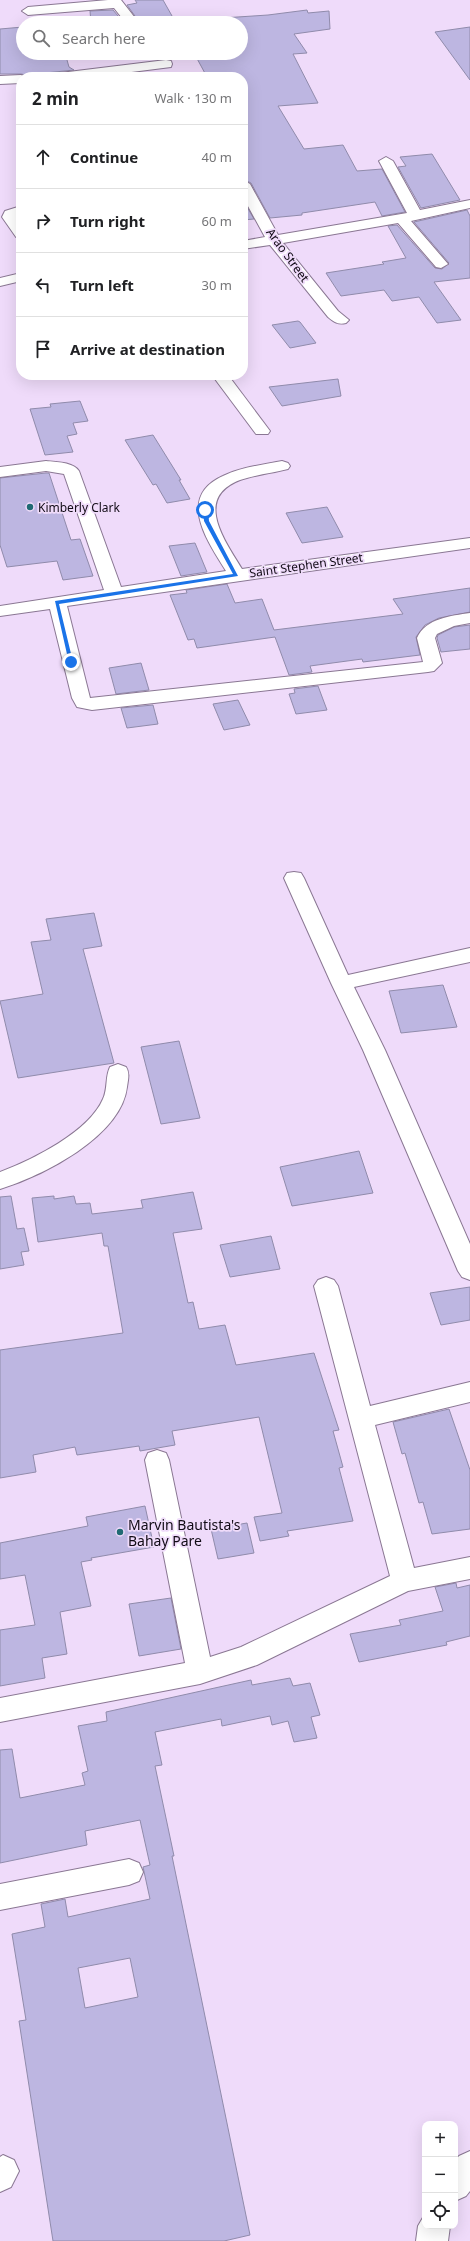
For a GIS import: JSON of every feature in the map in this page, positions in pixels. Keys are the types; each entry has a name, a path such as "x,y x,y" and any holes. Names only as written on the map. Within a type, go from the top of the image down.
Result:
{"street":[{"path":"28,11 116,2 127,16"},
{"path":"163,60 172,72"},
{"path":"101,72 166,64"},
{"path":"0,80 16,79"},
{"path":"386,161 408,216 441,264"},
{"name":"Arao Street","path":"248,193 274,241 333,314 341,320"},
{"path":"248,245 470,204"},
{"path":"16,212 10,214 9,217 16,227"},
{"path":"0,282 16,278"},
{"path":"224,380 262,431"},
{"path":"237,575 207,521 205,510 207,499 214,489 224,481 282,466"},
{"path":"0,472 53,467 64,468 71,471 114,594"},
{"name":"Saint Stephen Street","path":"0,611 237,575 470,543"},
{"path":"57,602 81,698 84,703 92,704 428,667 433,663 426,638 429,631 450,621 470,618"},
{"path":"294,878 341,983 374,1050 470,1271"},
{"path":"341,983 404,968 470,955"},
{"path":"0,1181 22,1174 54,1157 103,1118 114,1099 118,1072"},
{"path":"326,1286 404,1581"},
{"path":"361,1418 470,1392"},
{"path":"157,1460 200,1672"},
{"path":"0,1710 200,1672 248,1658 404,1581 470,1568"},
{"path":"0,1897 129,1872"},
{"path":"458,2181 470,2166"},
{"path":"432,2241 434,2229"}],"building":[{"path":"135,0 163,0 172,16 135,16 127,5 137,3"},
{"path":"113,10 118,16 90,16 90,11"},
{"path":"307,10 308,13 329,11 330,29 294,34 307,53 293,54 318,103 278,106 304,149 343,145 357,171 382,169 405,212 382,216 375,202 302,213 302,215 270,218 251,183 248,182 248,72 204,72 198,60 248,60 248,16"},
{"path":"470,27 470,80 435,32"},
{"path":"16,28 16,60 67,60 69,67 74,70 0,74 0,29"},
{"path":"432,154 460,200 421,208 398,167 406,166 400,157"},
{"path":"248,209 254,219 248,220"},
{"path":"467,210 470,216 470,278 434,282 461,320 437,323 419,297 392,301 384,290 341,296 326,273 384,264 382,262 406,258 388,226 397,225 435,268 442,269 449,263 414,222"},
{"path":"298,321 316,343 290,348 272,325"},
{"path":"338,379 341,396 282,406 269,387"},
{"path":"80,401 88,421 73,423 77,434 67,436 73,452 45,455 30,409 51,407 50,404"},
{"path":"153,435 181,480 179,480 190,499 167,503 156,484 153,485 125,440"},
{"name":"Kimberly Clark","path":"49,473 71,540 80,539 93,576 63,580 57,561 7,567 0,545 0,478"},
{"path":"327,507 343,537 302,543 286,513"},
{"path":"195,543 207,572 181,576 169,546"},
{"path":"227,584 235,603 262,599 274,630 403,614 393,599 470,588 470,612 439,618 425,625 416,637 420,655 363,662 362,659 310,666 312,672 289,675 275,637 197,648 194,639 188,640 170,595 187,593 186,590"},
{"path":"470,625 470,649 441,652 437,638 438,635 454,627"},
{"path":"141,663 149,690 116,694 109,668"},
{"path":"318,686 327,710 296,714 289,694 295,693 294,689"},
{"path":"238,700 250,725 224,730 213,704"},
{"path":"153,705 158,724 127,728 121,708"},
{"path":"94,913 102,946 83,949 114,1063 18,1078 0,1001 43,994 31,942 51,940 46,919"},
{"path":"443,985 457,1027 401,1033 389,991"},
{"path":"179,1041 200,1118 161,1124 141,1047"},
{"path":"359,1151 373,1193 292,1206 280,1167"},
{"path":"193,1192 202,1229 173,1233 188,1303 193,1302 199,1329 225,1325 236,1365 314,1353 339,1430 333,1431 343,1467 339,1468 353,1521 287,1531 289,1536 260,1541 254,1517 282,1513 259,1417 172,1431 175,1445 140,1451 139,1446 77,1455 75,1447 33,1455 36,1472 0,1478 0,1350 123,1333 108,1246 104,1246 102,1233 38,1242 32,1198 54,1196 54,1199 74,1196 76,1204 90,1203 92,1214 143,1208 141,1200"},
{"path":"11,1196 17,1229 24,1228 29,1251 21,1252 24,1265 0,1269 0,1197"},
{"path":"271,1236 280,1269 230,1277 220,1245"},
{"path":"470,1287 470,1320 441,1325 430,1293"},
{"path":"449,1409 470,1470 470,1529 432,1534 423,1502 419,1503 405,1453 402,1454 393,1422"},
{"path":"145,1506 154,1547 91,1558 92,1560 81,1562 91,1606 60,1612 67,1654 42,1658 45,1678 0,1686 0,1630 35,1625 25,1575 0,1579 0,1543 88,1526 86,1517"},
{"path":"247,1523 254,1553 218,1559 211,1529"},
{"path":"456,1583 457,1588 470,1585 470,1636 446,1642 447,1645 359,1662 350,1634 401,1625 399,1620 443,1611 435,1587"},
{"path":"171,1598 181,1649 139,1656 129,1604"},
{"path":"290,1678 293,1686 310,1683 320,1715 311,1717 317,1738 294,1742 288,1721 272,1725 270,1716 222,1726 221,1719 155,1732 162,1765 155,1766 174,1856 172,1856 250,2235 224,2241 53,2241 19,2021 26,2020 12,1934 45,1927 41,1904 65,1899 68,1917 150,1899 143,1867 150,1865 140,1820 85,1831 87,1845 0,1863 0,1750 12,1749 20,1798 85,1785 82,1773 88,1771 78,1726 107,1721 106,1712 251,1680 252,1685","holes":["130,1958 138,1997 85,2008 78,1968"]}],"place":[{"name":"Kimberly Clark","path":"30,507"},
{"name":"Marvin Bautista's Bahay Pare","path":"120,1532"}],"route":[{"path":"71,662 57,602 237,575 207,521 205,510"}]}
